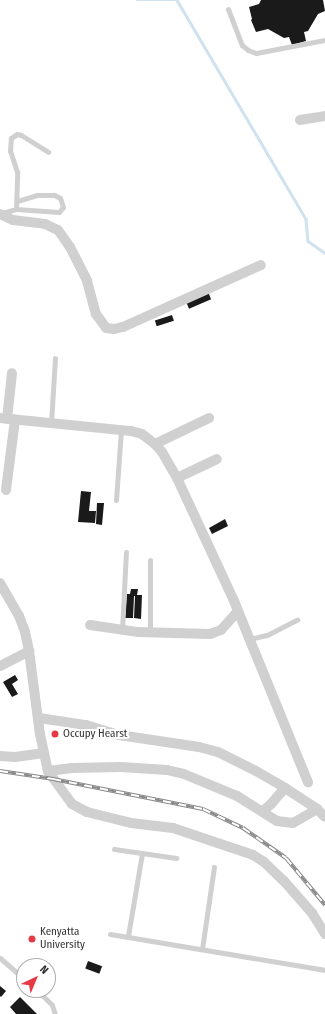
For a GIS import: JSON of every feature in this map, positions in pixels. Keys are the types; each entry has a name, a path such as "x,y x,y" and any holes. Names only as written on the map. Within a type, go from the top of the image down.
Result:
{"street":[{"path":"300,120 325,116"},
{"path":"0,214 13,220 45,224 58,230 70,247 87,281 96,314 106,328 114,329 123,327 261,265"},
{"path":"6,490 7,419 12,373"},
{"path":"155,444 209,418"},
{"path":"7,419 121,430 142,434 155,444 162,452 177,478 238,611 308,782"},
{"path":"177,478 217,458"},
{"path":"0,583 19,616 30,651 44,753 48,771 72,804 87,812 131,822 173,828 253,855 264,862 284,881 312,913 325,934"},
{"path":"90,625 122,630 150,632 216,633 227,624 238,611"},
{"path":"0,666 30,651"},
{"path":"39,718 86,725 119,735 185,744 228,756 285,788 317,809 325,817"},
{"path":"0,756 15,757 44,753"},
{"path":"48,771 72,768 121,767 167,770 184,774 220,788 263,811 276,821 293,822 317,809"},
{"path":"263,811 285,788"}],"lane":[{"path":"228,9 242,45 248,50 256,53 325,40"},
{"path":"16,209 17,172 10,151 11,138 17,134 21,135 48,152"},
{"path":"0,214 16,209 59,212 63,207 60,198 54,195 37,195 17,202"},
{"path":"51,423 56,358"},
{"path":"116,500 121,430"},
{"path":"122,630 126,552"},
{"path":"150,560 150,632"},
{"path":"249,639 268,635 296,620"},
{"path":"114,848 176,858"},
{"path":"128,936 142,853"},
{"path":"202,949 214,867"},
{"path":"110,934 325,970"},
{"path":"0,958 16,972"},
{"path":"45,998 52,1005 55,1014"}],"building":[{"path":"261,0 323,0 325,11 318,14 308,31 304,32 306,41 292,45 289,37 284,38 268,29 256,32 251,20 249,7 259,4"},
{"path":"208,292 211,299 189,309 186,301"},
{"path":"172,315 174,321 157,326 155,321"},
{"path":"81,491 91,492 89,511 96,511 95,523 78,522"},
{"path":"97,503 104,503 102,525 96,524"},
{"path":"225,519 228,526 212,534 209,528"},
{"path":"131,589 138,589 137,595 142,595 141,619 134,618 135,596 133,618 125,618 127,594 130,594"},
{"path":"15,675 18,680 12,684 18,694 12,697 3,682"},
{"path":"88,961 102,966 99,974 85,969"},
{"path":"0,986 6,991 1,997 0,996"},
{"path":"19,998 21,998 37,1014 16,1014 10,1007"}],"waterway":[{"path":"137,0 177,0 306,219 308,241 325,253"}],"railway":[{"path":"0,771 53,779 203,809 243,828 286,858 325,905"}],"place":[{"name":"Occupy Hearst","path":"55,734"},
{"name":"Kenyatta University","path":"32,939"}]}
